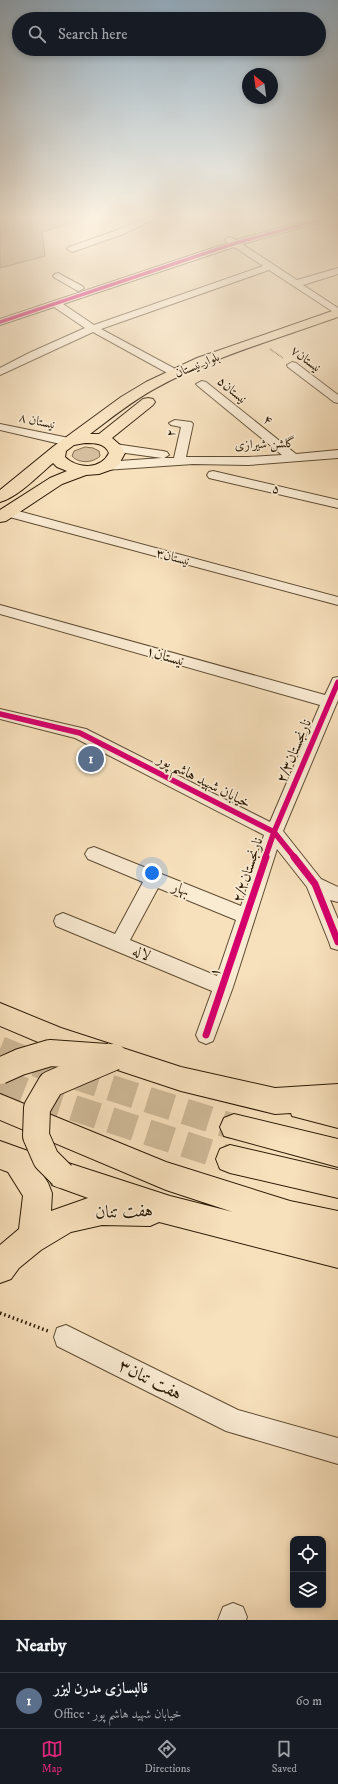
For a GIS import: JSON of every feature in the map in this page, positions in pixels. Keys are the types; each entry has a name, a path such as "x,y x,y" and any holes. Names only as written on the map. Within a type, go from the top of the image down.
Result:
{"main road":[{"name":"بلوار نیستان","path":"0,497 126,400 151,385 202,361 338,312"},
{"name":"بلوار نیستان","path":"101,440 141,406 165,391 214,368 338,323"},
{"path":"4,515 56,481 85,470 106,466 116,458 117,453 115,448 107,442 101,440 84,438 63,447 57,458 60,462 66,467 85,470"},
{"path":"0,1014 58,1038 181,1079 338,1115"},
{"path":"0,1071 20,1062 50,1054 114,1057"},
{"path":"114,1057 51,1084 37,1108 36,1136 46,1159 62,1174 170,1211 338,1252"},
{"path":"275,1101 338,1097"},
{"path":"0,1108 166,1176 290,1216 338,1226"},
{"path":"234,1127 338,1153"},
{"path":"0,1155 18,1161 38,1193 33,1235"},
{"path":"230,1159 338,1184"},
{"name":"هفت تنان","path":"0,1268 8,1258 33,1235 64,1220 95,1211 170,1211"}],"street":[{"path":"0,314 65,293"},
{"path":"0,322 84,293"},
{"path":"0,372 30,356 92,328 195,293"},
{"path":"308,293 338,312"},
{"path":"54,303 92,328 175,373"},
{"name":"۷نیستان","path":"292,365 338,400"},
{"name":"۵نیستان","path":"202,384 243,418"},
{"name":"۴","path":"243,418 294,458"},
{"name":"۲","path":"175,423 187,424 180,458"},
{"name":"نیستان ۸","path":"0,428 63,447"},
{"name":"گلشن شیرازی","path":"115,448 193,460"},
{"name":"گلشن شیرازی","path":"106,466 193,460 248,461 338,454"},
{"name":"۵","path":"213,475 338,504"},
{"name":"۳نیستان","path":"4,515 338,601"},
{"name":"۱نیستان","path":"0,609 334,693"},
{"name":"۲/۳نارنجستان","path":"274,832 334,693"},
{"name":"خیابان شهید هاشم پور","path":"0,714 80,733 274,832 315,884 338,942"},
{"name":"۲/۲نارنجستان","path":"246,916 274,832"},
{"name":"بهار","path":"94,854 246,916"},
{"path":"119,944 154,878"},
{"path":"315,884 338,895"},
{"name":"۱","path":"206,1035 224,987 246,916"},
{"name":"لاله ‍","path":"63,921 224,987"},
{"name":"هفت تنان۳","path":"66,1337 235,1422 338,1451"}],"path":[{"path":"0,1313 66,1337"}],"shaded area":[{"path":"85,447 93,448 99,451 100,456 94,460 86,462 75,459 72,456 74,451"}],"tunnel":[{"path":"0,1049 42,1066 234,1127"},
{"path":"0,1081 49,1100 230,1159"}],"cycle path":[{"path":"0,322 88,293"},
{"path":"206,1035 274,832 338,682"},
{"path":"0,714 80,733 274,832 315,884 338,942"}],"place":[{"name":"قالبسازی مدرن لیزر","path":"91,759"}]}
